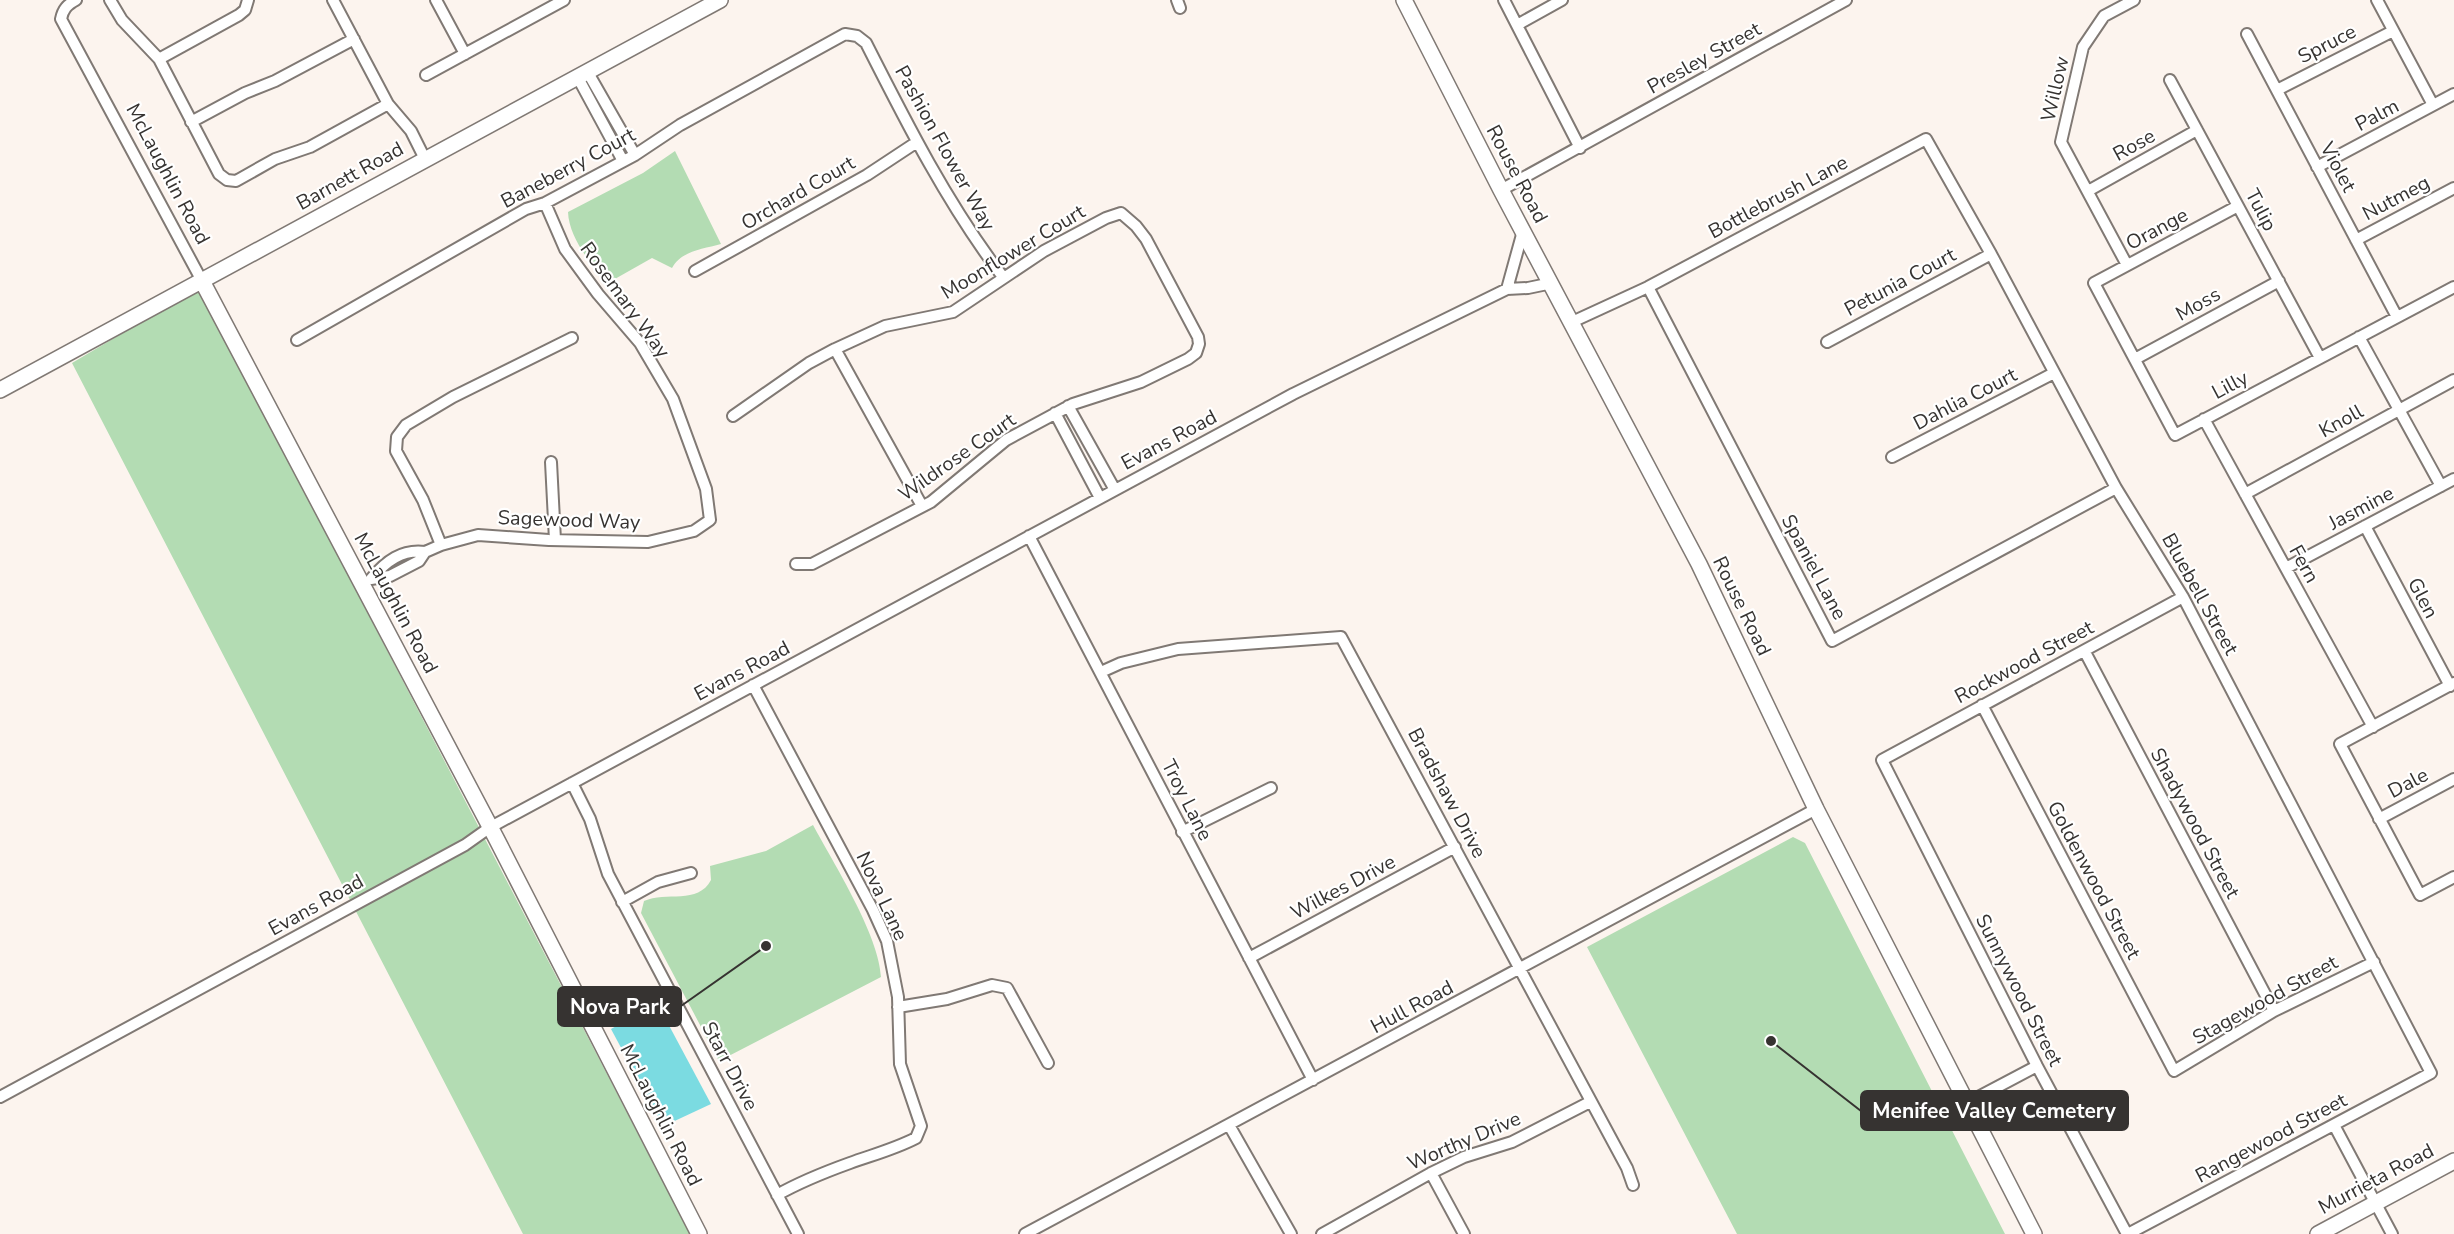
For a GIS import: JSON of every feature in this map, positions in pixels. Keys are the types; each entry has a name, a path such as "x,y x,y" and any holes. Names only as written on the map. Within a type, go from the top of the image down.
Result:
{"street":[{"name":"McLaughlin Road","path":"76,0 68,4 61,19 367,581 489,828 699,1234"},
{"path":"110,0 122,20 159,59 219,174 227,180 236,181 275,159 310,147 388,104"},
{"path":"159,59 239,15 245,10 248,0"},
{"path":"333,0 388,104 411,131 425,159"},
{"path":"436,0 465,54"},
{"path":"426,75 465,54 543,5 564,0"},
{"name":"Barnett Road","path":"0,390 720,0"},
{"name":"Rouse Road","path":"1404,0 1500,190 1552,283 1699,564 1816,809 2034,1234"},
{"path":"1504,0 1580,147"},
{"path":"1517,25 1562,0"},
{"name":"Presley Street","path":"1500,190 1846,0"},
{"name":"Willow","path":"2127,265 2061,142 2083,47 2104,16 2134,0"},
{"path":"2377,0 2433,105"},
{"name":"Spruce","path":"2277,90 2393,31"},
{"name":"Baneberry Court","path":"297,340 526,209 545,202 635,155 680,125 845,34 857,36"},
{"name":"Violet","path":"2247,34 2397,317"},
{"name":"Pashion Flower Way","path":"857,36 866,43 916,142 977,243 1003,277"},
{"path":"191,122 354,39"},
{"path":"582,74 635,155"},
{"path":"582,74 623,161"},
{"name":"Tulip","path":"2170,80 2320,358"},
{"name":"Palm","path":"2317,167 2454,94"},
{"name":"Rose","path":"2088,191 2198,130"},
{"name":"Bluebell Street","path":"1926,139 1991,254 2116,488 2183,597 2431,1073"},
{"name":"Bottlebrush Lane","path":"1572,322 1648,287 1926,139"},
{"name":"Orchard Court","path":"695,271 867,175 916,142"},
{"name":"Nutmeg","path":"2356,240 2454,188"},
{"name":"Rosemary Way","path":"545,202 565,249 639,344 673,399 706,489 710,520"},
{"name":"Orange","path":"2094,283 2238,206"},
{"name":"Moonflower Court","path":"733,416 809,363 835,349 885,326 953,312 1003,277 1054,246 1106,218 1121,213 1136,226 1146,239 1198,337 1199,345"},
{"path":"1507,289 1523,231"},
{"name":"Petunia Court","path":"1827,342 1991,254"},
{"name":"Moss","path":"2135,359 2279,281"},
{"name":"Evans Road","path":"0,1097 454,851 489,828 1293,394 1507,289 1552,283"},
{"name":"Lilly","path":"2094,283 2175,435 2454,287"},
{"name":"Spaniel Lane","path":"1648,287 1832,641 2116,488"},
{"path":"2359,337 2441,486"},
{"path":"441,545 423,500 396,451 397,437 406,425 453,397 572,338"},
{"name":"Wildrose Court","path":"796,564 812,564 922,506 949,488 1006,440 1068,406 1141,382 1188,359 1196,353 1199,345"},
{"path":"835,349 922,506"},
{"name":"Dahlia Court","path":"1892,457 2054,374"},
{"name":"Knoll","path":"2245,494 2454,380"},
{"path":"1068,406 1115,490"},
{"path":"1055,413 1100,498"},
{"name":"Fern","path":"2204,419 2373,727"},
{"path":"551,462 555,540"},
{"name":"Jasmine","path":"2286,568 2454,479"},
{"name":"Sagewood Way","path":"367,581 382,565 411,550 425,552 478,535 555,540 648,542 694,531 710,520"},
{"name":"Glen","path":"2365,526 2452,685"},
{"name":"Troy Lane","path":"1029,536 1313,1080"},
{"name":"Rockwood Street","path":"1882,760 2183,597"},
{"name":"Bradshaw Drive","path":"1101,672 1121,663 1178,649 1341,637 1521,969 1633,1185"},
{"name":"Shadywood Street","path":"2085,651 2274,1011"},
{"name":"Nova Lane","path":"753,685 887,941 898,1006 900,1064 921,1126 916,1138 902,1145 849,1163 797,1184 777,1195"},
{"path":"2452,685 2340,744 2420,895 2454,878"},
{"name":"Goldenwood Street","path":"1982,705 2174,1071"},
{"name":"Sunnywood Street","path":"1882,760 2037,1066 2127,1234"},
{"name":"Dale","path":"2379,819 2454,779"},
{"name":"Starr Drive","path":"572,783 590,819 608,874 622,902 798,1234"},
{"path":"1182,832 1271,788"},
{"name":"Hull Road","path":"1025,1234 1045,1229 1229,1125 1816,809"},
{"name":"Wilkes Drive","path":"1249,958 1455,847"},
{"path":"622,902 658,882 691,873"},
{"name":"Stagewood Street","path":"2174,1071 2274,1011 2374,962"},
{"path":"898,1006 946,999 992,985 1007,988 1048,1063"},
{"path":"1967,1103 2037,1066"},
{"name":"Rangewood Street","path":"2127,1234 2431,1073"},
{"name":"Worthy Drive","path":"1322,1234 1431,1173 1464,1157 1512,1142 1590,1102"},
{"path":"1229,1125 1291,1234"},
{"path":"2334,1125 2392,1234"},
{"name":"Murrieta Road","path":"2319,1234 2454,1161"},
{"path":"1431,1173 1464,1234"}],"green space":[{"path":"675,151 721,244 687,254 672,268 652,258 606,284 577,241 569,222 568,212 643,173"},
{"path":"199,288 690,1234 523,1234 72,363"},
{"path":"813,825 864,921 878,960 881,977 719,1061 641,913 644,901 698,892 705,888 711,880 710,866 766,851"},
{"path":"1793,837 1805,843 2005,1234 1737,1234 1587,947"}],"water":[{"path":"657,1003 711,1104 666,1125 662,1124 611,1029"}],"place":[{"name":"Nova Park","path":"766,946"},
{"name":"Menifee Valley Cemetery","path":"1771,1041"}]}
